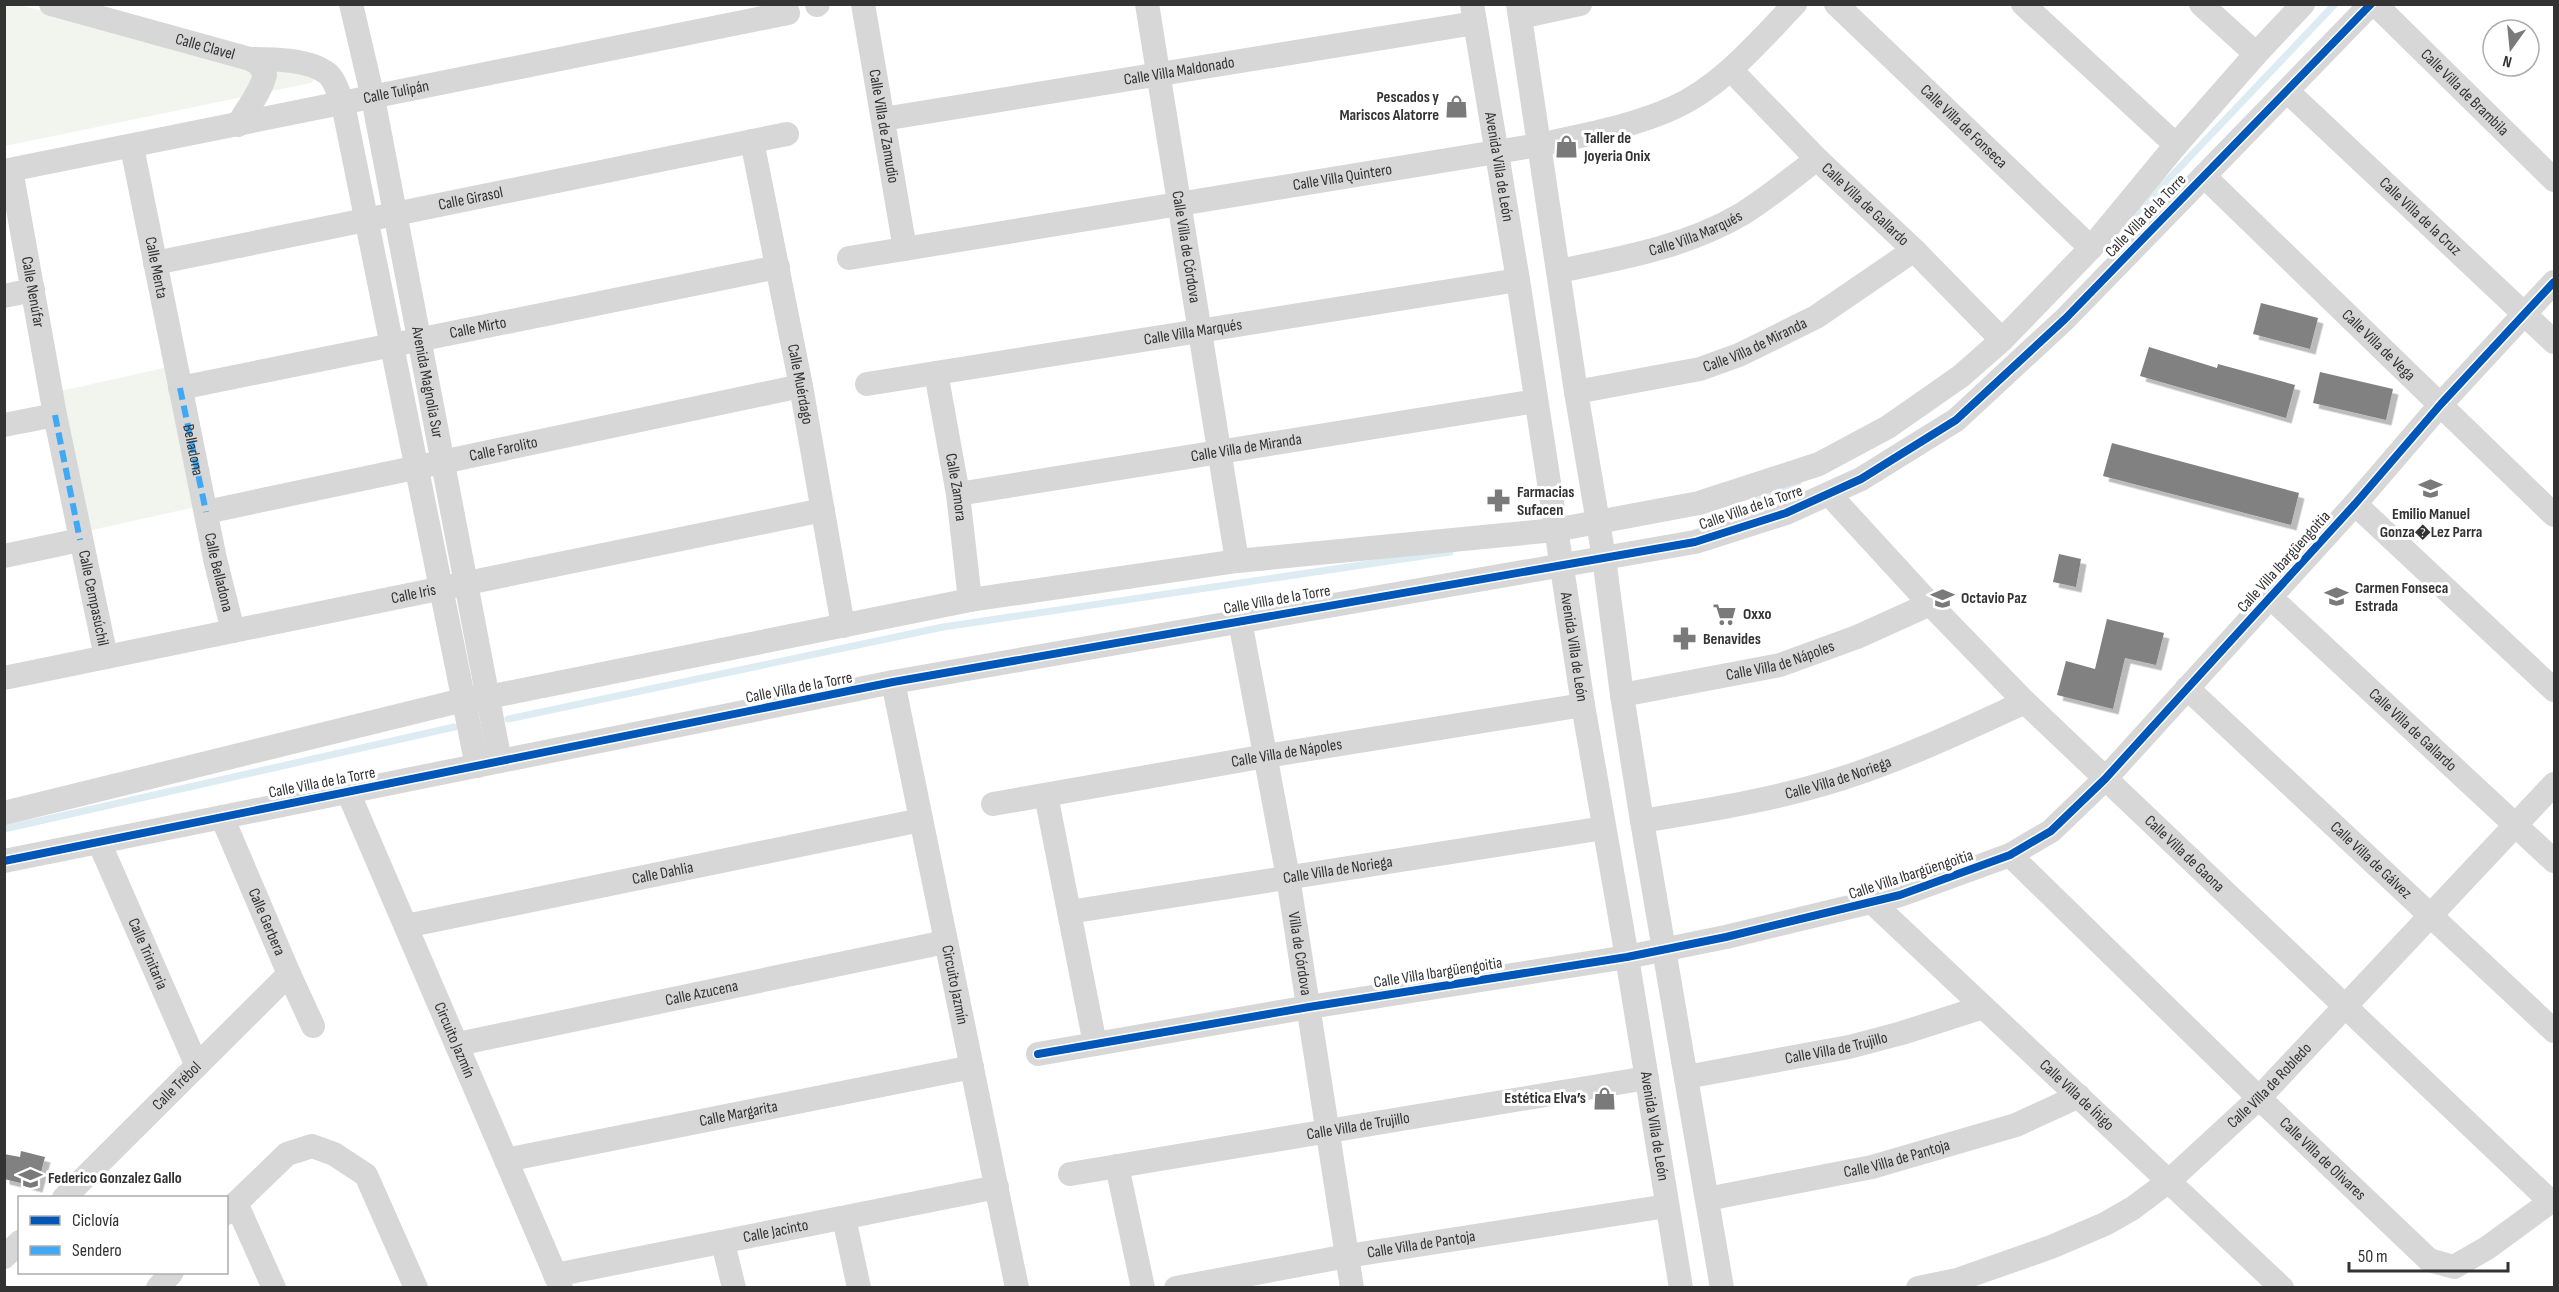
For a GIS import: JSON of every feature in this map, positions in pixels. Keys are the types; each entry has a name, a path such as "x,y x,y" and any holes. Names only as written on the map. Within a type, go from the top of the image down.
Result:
{"street":[{"name":"Calle Clavel","path":"51,4 117,13 250,59 284,59 319,69 329,75 343,104"},
{"name":"Avenida Magnolia Sur","path":"351,4 373,98 500,761"},
{"name":"Calle Villa de Zamudio","path":"863,4 905,249"},
{"name":"Calle Villa de Córdova","path":"1147,4 1237,561"},
{"path":"1580,4 1519,11 1576,392 1604,558 1642,821 1722,1287"},
{"name":"Calle Villa Quintero","path":"849,258 1539,145 1626,124 1673,108 1731,70 1796,4"},
{"name":"Calle Villa de Fonseca","path":"1836,4 2091,248"},
{"path":"2023,4 2176,145"},
{"path":"2201,4 2256,54"},
{"name":"Calle Villa de la Torre","path":"4,813 463,700 488,697 970,600 1237,561 1555,530 1699,503 1819,464 1888,427 1961,376 2002,340 2091,248 2176,145 2303,4"},
{"name":"Calle Villa de la Torre","path":"4,861 893,682 1695,542 1786,513 1861,479 1956,420 2065,319 2371,4"},
{"name":"Calle Villa de Brambila","path":"2375,4 2554,180"},
{"name":"Calle Tulipán","path":"8,171 373,98 733,14 788,13"},
{"name":"Calle Villa Maldonado","path":"883,119 1158,74 1473,14"},
{"name":"Avenida Villa de León","path":"1473,14 1518,280 1583,705 1681,1287"},
{"path":"238,125 248,105 256,97 265,75 259,64 250,59"},
{"name":"Calle Villa de Gallardo","path":"1731,70 1817,159 1914,250 2002,340"},
{"name":"Calle Villa de la Cruz","path":"2287,91 2554,342"},
{"name":"Avenida Magnolia Sur","path":"343,104 477,766"},
{"name":"Calle Girasol","path":"155,263 787,134"},
{"name":"Calle Muérdago","path":"752,141 801,386 843,626"},
{"name":"Calle Menta","path":"132,147 180,388"},
{"name":"Calle Villa Marqués","path":"1559,271 1647,253 1694,237 1743,213 1817,159"},
{"name":"Calle Nenúfar","path":"8,171 80,540"},
{"name":"Calle Villa de Vega","path":"2204,176 2554,515"},
{"name":"Calle Villa de Miranda","path":"1576,392 1700,369 1739,355 1816,317 1914,250"},
{"name":"Calle Mirto","path":"180,388 778,267"},
{"name":"Calle Villa Marqués","path":"867,384 1518,280"},
{"name":"Calle Villa Ibargüengoitia","path":"1038,1054 1309,1007 1627,957 1873,903 2010,855 2052,831 2105,779 2355,504 2441,404 2554,282"},
{"path":"4,296 33,290"},
{"name":"Calle Zamora","path":"936,373 958,494 970,600"},
{"name":"Calle Farolito","path":"206,512 801,386"},
{"name":"Belladona","path":"180,388 206,512"},
{"name":"Calle Villa de Miranda","path":"958,494 1536,401"},
{"path":"4,425 55,415"},
{"name":"Calle Villa de Gaona","path":"1829,494 1930,604 2025,702 2343,1007 2553,1201"},
{"path":"2355,504 2554,690"},
{"name":"Calle Iris","path":"4,678 823,510"},
{"name":"Calle Belladona","path":"206,512 233,631"},
{"path":"4,556 80,540"},
{"name":"Calle Cempasúchil","path":"80,540 106,657"},
{"name":"Calle Villa de Gallardo","path":"2270,597 2554,861"},
{"name":"Calle Villa de Nápoles","path":"1622,695 1780,665 1857,637 1930,604"},
{"name":"Villa de Córdova","path":"1239,621 1288,877 1352,1287"},
{"name":"Circuito Jazmín","path":"893,682 1017,1287"},
{"name":"Calle Villa de Gálvez","path":"2187,688 2554,1030"},
{"name":"Calle Villa de Noriega","path":"1642,821 1734,806 1844,778 1939,741 2025,702"},
{"name":"Calle Villa de Nápoles","path":"993,804 1266,756 1583,705"},
{"name":"Calle Villa de Robledo","path":"1918,1287 1957,1280 2051,1247 2105,1224 2133,1208 2169,1181 2259,1098 2554,784"},
{"name":"Circuito Jazmín","path":"348,792 558,1281"},
{"path":"1046,795 1095,1044"},
{"name":"Calle Gerbera","path":"222,817 313,1026"},
{"name":"Calle Dahlia","path":"406,926 921,820"},
{"name":"Calle Villa de Noriega","path":"1069,912 1604,828"},
{"name":"Calle Trinitaria","path":"99,842 196,1066"},
{"name":"Calle Villa de Olivares","path":"2010,855 2429,1260 2454,1267 2487,1248 2553,1201"},
{"name":"Calle Villa de Íñigo","path":"1873,903 2282,1287"},
{"name":"Calle Azucena","path":"458,1044 945,942"},
{"name":"Calle Trébol","path":"65,1196 289,974"},
{"name":"Calle Villa de Trujillo","path":"1686,1077 1849,1047 1983,1007"},
{"name":"Calle Margarita","path":"506,1160 972,1067"},
{"name":"Calle Villa de Trujillo","path":"1070,1174 1647,1078"},
{"name":"Calle Villa de Pantoja","path":"1707,1199 1872,1167 2016,1125 2079,1096"},
{"path":"274,1287 231,1208 287,1154 312,1146 334,1154 366,1175 416,1287"},
{"path":"1117,1166 1143,1287"},
{"name":"Calle Jacinto","path":"558,1281 723,1243 997,1187"},
{"name":"Calle Villa de Pantoja","path":"1176,1287 1347,1256 1667,1206"},
{"path":"844,1218 859,1287"},
{"path":"723,1243 734,1287"},
{"path":"4,1257 18,1244"},
{"path":"158,1287 170,1274"}],"shaded area":[{"path":"5,5 20,5 243,65 317,77 311,83 5,146"},
{"path":"177,365 209,504 74,534 43,395"}],"building":[{"path":"2261,303 2318,318 2310,349 2253,334"},
{"path":"2149,347 2217,368 2218,364 2295,385 2286,418 2140,376"},
{"path":"2320,372 2393,389 2386,420 2313,403"},
{"path":"2112,443 2299,493 2291,525 2103,476"},
{"path":"2059,554 2081,559 2076,587 2053,582"},
{"path":"2107,619 2164,633 2156,665 2125,658 2113,709 2057,695 2066,661 2095,669"},
{"path":"21,1151 45,1157 37,1187 4,1179 4,1154 20,1157"}],"waterway":[{"path":"2127,223 2335,4"},
{"path":"1758,496 1798,482"},
{"path":"508,719 943,627 1450,552"},
{"path":"4,829 454,727"}],"marked path":[{"path":"180,388 206,512"},
{"path":"55,415 80,540"}],"cycle path":[{"path":"4,861 893,682 1695,542 1786,513 1861,479 1956,420 2065,319 2371,4"},
{"path":"1038,1054 1309,1007 1627,957 1726,937 1900,895 2010,855 2051,831 2105,779 2355,504 2441,404 2554,282"}],"place":[{"name":"Pescados y Mariscos Alatorre","path":"1457,106"},
{"name":"Taller de Joyeria Onix","path":"1566,147"},
{"name":"Emilio Manuel Gonza�Lez Parra","path":"2431,489"},
{"name":"Farmacias Sufacen","path":"1499,501"},
{"name":"Carmen Fonseca Estrada","path":"2337,597"},
{"name":"Octavio Paz","path":"1943,598"},
{"name":"Oxxo","path":"1725,614"},
{"name":"Benavides","path":"1685,639"},
{"name":"Estética Elva’s","path":"1604,1098"},
{"name":"Federico Gonzalez Gallo","path":"30,1178"}]}
